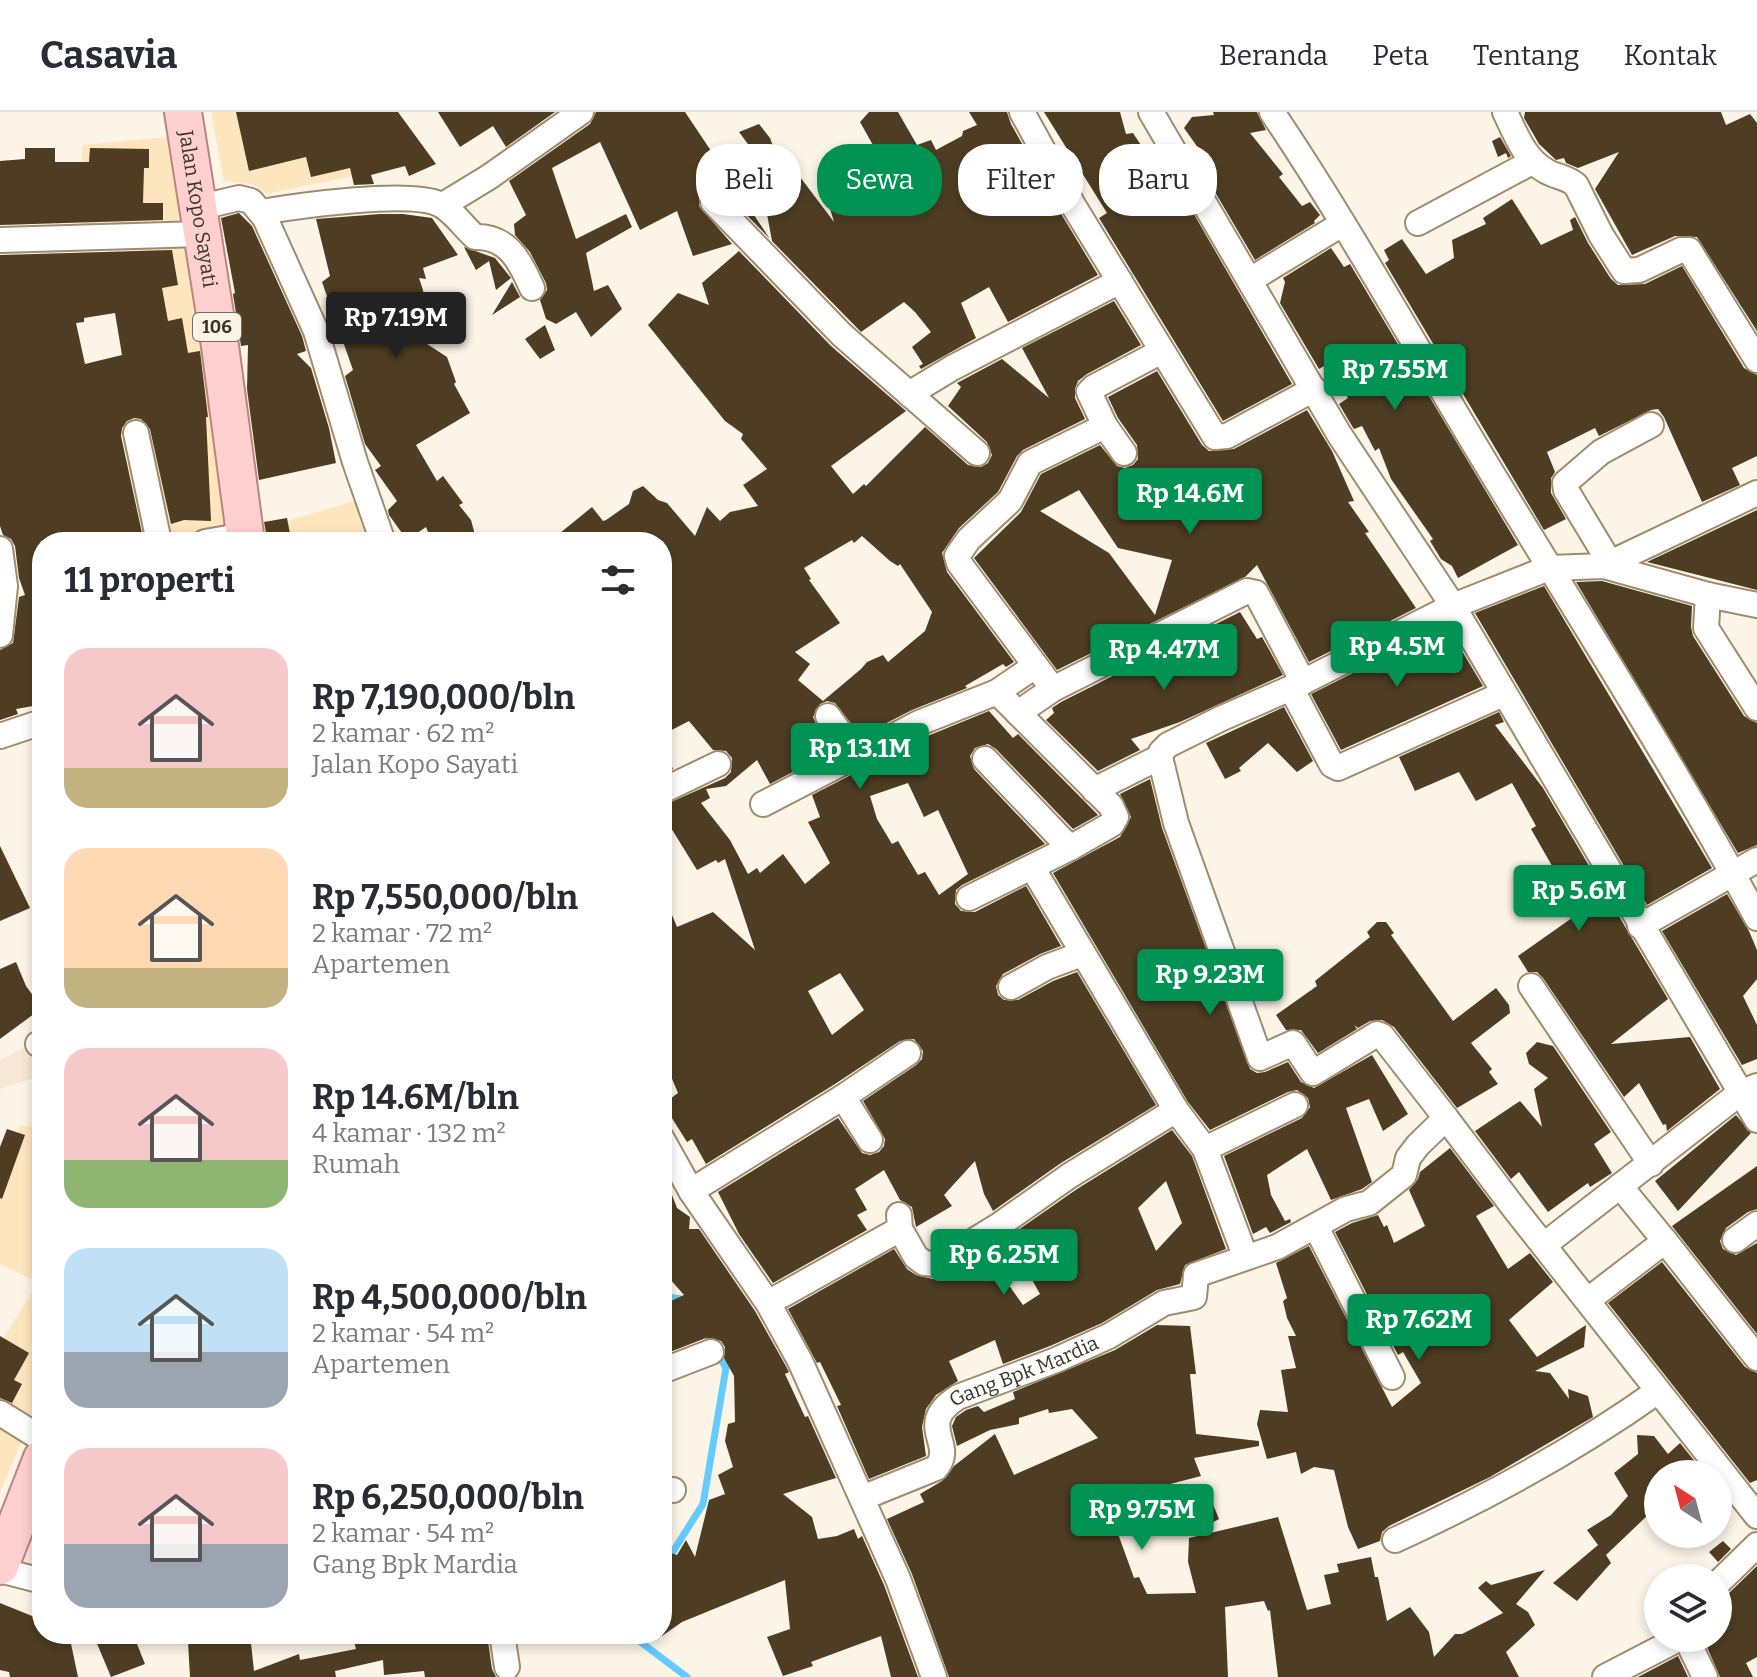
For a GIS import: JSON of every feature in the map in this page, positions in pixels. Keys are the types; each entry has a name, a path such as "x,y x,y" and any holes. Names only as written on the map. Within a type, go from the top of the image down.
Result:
{"main road":[{"name":"Jalan Kopo Sayati","path":"183,112 245,532"},
{"path":"0,1568 32,1484"}],"street":[{"path":"443,205 489,177 581,112"},
{"path":"1022,112 1073,205 1218,438 1314,389"},
{"path":"1151,112 1339,434 1453,606 1640,926 1749,1089 1757,1120"},
{"path":"1272,112 1549,568 1606,656 1757,918"},
{"path":"1505,112 1532,162 1576,185 1601,235 1624,271 1639,270 1681,250 1689,250 1757,360"},
{"path":"1418,223 1532,162"},
{"path":"0,240 199,221 239,198 251,201 261,212 316,331 380,532"},
{"path":"261,212 318,204 423,198 443,205 475,237 493,237 508,248 523,268 532,288"},
{"path":"727,216 842,335 977,453"},
{"path":"1250,280 1342,224"},
{"path":"909,394 952,368 1120,281"},
{"path":"1124,453 1105,426 1089,392 1162,351"},
{"path":"1607,564 1565,483 1601,452 1651,425"},
{"path":"1053,689 957,558 960,549 1014,494 1030,463 1105,426"},
{"path":"136,433 157,532"},
{"path":"1607,564 1757,493"},
{"path":"0,549 5,586 0,635"},
{"path":"1757,605 1708,595 1607,564 1549,568 1453,606 1297,685 1220,719 1168,745 1160,757 1176,823 1260,1058 1293,1043 1313,1073 1377,1034 1382,1036 1757,1516"},
{"path":"1018,713 1053,689 1247,591 1256,593 1332,765 1338,768 1503,694"},
{"path":"1708,595 1706,628 1757,708"},
{"path":"763,804 919,723 997,692 1035,666"},
{"path":"969,898 1070,848 1115,819 1114,810 997,692"},
{"path":"828,716 858,757"},
{"path":"0,736 32,725"},
{"path":"1094,790 1160,757"},
{"path":"985,759 1070,848"},
{"path":"672,786 718,764"},
{"path":"1640,926 1757,860"},
{"path":"1032,867 1176,1110 1205,1149 1241,1245"},
{"path":"1011,987 1047,967 1082,954"},
{"path":"1531,986 1651,1164"},
{"path":"691,1191 908,1053"},
{"path":"1544,1245 1749,1089"},
{"path":"843,1097 870,1140"},
{"path":"1205,1149 1295,1105"},
{"path":"768,1303 900,1222 919,1261 936,1264 1176,1110"},
{"path":"1392,1377 1316,1227 1346,1209 1369,1203 1392,1187 1404,1175 1408,1158 1418,1145 1446,1118"},
{"path":"672,1164 768,1303 800,1361 898,1579 934,1677"},
{"path":"1620,1186 1757,1358"},
{"path":"1735,1240 1757,1224"},
{"name":"Gang Bpk Mardia","path":"862,1498 936,1468 942,1458 938,1417 944,1406 958,1397 1096,1342 1164,1303 1194,1297 1196,1275 1277,1247 1316,1227"},
{"path":"1588,1300 1665,1241"},
{"path":"672,1367 711,1352"},
{"path":"1395,1540 1526,1475 1593,1436 1658,1391"},
{"path":"0,1413 32,1433"},
{"path":"1732,1569 1757,1545"},
{"path":"0,1568 32,1578"},
{"path":"504,1644 507,1667"},
{"path":"1605,1677 1655,1652"},
{"path":"1691,1652 1705,1677"}],"shaded area":[{"path":"211,112 348,112 388,169 266,194 253,184 224,181"},
{"path":"168,137 206,339 233,532 162,532 141,429 115,428 137,335 125,226 83,232 82,145"},
{"path":"359,500 366,532 262,532 262,528"},
{"path":"32,1044 32,1078 0,1089 0,1060"},
{"path":"20,1125 32,1127 32,1279 0,1264 0,1184"},
{"path":"32,1293 32,1414 0,1493 0,1340"},
{"path":"32,1514 32,1579 10,1575"}],"building":[{"path":"236,112 398,112 436,164 409,176 405,166 371,175 374,184 354,185 350,168 311,177 306,157 249,171"},
{"path":"438,112 555,112 506,147 493,126 460,147"},
{"path":"596,112 685,112 706,144 696,144 696,216 708,216 732,244 693,256 677,211 640,230 600,142 552,168 576,239 626,214 632,227 586,253 594,291 608,285 622,309 591,337 576,312 556,324 546,319 540,300 547,290 546,283 530,252 515,235 514,224 526,215 509,181 590,124"},
{"path":"869,112 898,112 916,144 872,144 860,122"},
{"path":"969,112 1007,112 1022,144 958,144 958,216 1062,216 1098,275 1008,322 989,287 961,303 976,338 921,369 919,366 923,364 912,347 931,332 915,312 904,302 861,332 772,241 767,216 801,216 801,178 817,199 817,216 829,216 834,222 832,216 942,216 942,147 977,125"},
{"path":"1044,112 1120,112 1126,134 1133,133 1140,144 1099,144 1099,200 1083,175 1083,144 1064,144"},
{"path":"1213,112 1257,112 1266,130 1250,133 1283,174 1279,177 1302,206 1310,202 1320,215 1315,223 1255,260 1217,195 1217,144 1195,144 1184,128 1192,117 1214,115"},
{"path":"1525,112 1721,112 1726,125 1750,114 1757,123 1757,331 1697,237 1675,236 1632,255 1595,189 1619,152 1578,168 1566,163 1564,158 1556,160 1539,144 1524,118"},
{"path":"759,124 772,144 748,144 739,132"},
{"path":"1500,137 1511,156 1508,158 1506,153 1498,157 1492,141"},
{"path":"25,148 55,148 55,162 89,162 90,148 149,149 149,168 144,168 143,203 163,203 163,220 0,225 0,161 25,159"},
{"path":"1512,199 1541,245 1573,230 1570,220 1575,217 1588,243 1618,285 1645,284 1682,266 1744,368 1757,375 1757,456 1732,468 1740,485 1702,502 1664,417 1658,409 1651,410 1599,436 1595,428 1547,452 1555,472 1551,478 1551,493 1566,519 1544,530 1385,263 1389,260 1384,250 1402,239 1426,274 1454,258 1452,240 1486,224 1483,218"},
{"path":"239,213 252,226 302,336 306,351 297,354 311,368 336,463 259,480 247,389 248,345 241,346 221,218"},
{"path":"380,214 432,218 458,255 423,268 426,279 419,278 430,342 427,344 447,357 456,382 454,384 470,413 416,445 437,481 443,476 463,503 459,505 471,520 474,532 428,532 426,527 419,532 401,532 389,515 388,510 397,501 375,470 381,466 365,444 345,376 353,370 322,282 330,276 316,219"},
{"path":"747,216 755,216 770,239"},
{"path":"1195,216 1292,384 1223,421 1099,218"},
{"path":"464,247 495,258 511,278 496,290 489,261 476,270"},
{"path":"1331,248 1344,267 1350,264 1518,545 1458,578 1452,566 1441,559 1430,541 1433,539 1391,479 1379,448 1375,451 1362,426 1354,429 1352,426 1339,404 1348,398 1329,363 1319,369 1280,303 1285,282 1283,278"},
{"path":"172,250 178,285 162,288 168,321 182,318 188,353 200,351 208,417 211,521 184,520 171,524 150,429 141,419 127,421 121,436 142,532 32,532 32,706 16,709 18,714 0,720 0,650 13,643 19,597 25,595 19,578 15,546 11,539 3,535 0,526 0,255","holes":["115,313 122,355 85,364 76,323 84,322 84,318"]},
{"path":"739,251 831,346 906,411 831,466 853,494 864,484 866,486 925,427 968,465 981,467 988,463 992,455 987,442 948,406 961,387 957,383 1002,359 1049,398 1022,348 1114,301 1141,345 1078,381 1075,398 1085,419 1023,450 998,492 959,528 942,553 947,572 1014,662 1006,667 1003,664 965,686 967,688 912,710 861,736 835,703 827,701 820,704 813,717 818,728 813,732 827,754 770,784 757,760 726,786 706,789 710,798 701,803 730,840 748,874 757,868 760,873 783,854 805,884 830,863 808,822 820,817 812,795 925,737 989,711 1013,738 1018,734 1098,815 1073,829 996,749 988,744 975,748 970,756 974,769 1045,844 962,885 956,890 955,904 961,911 975,912 1026,886 1061,946 1003,974 996,986 998,995 1004,1000 1018,1000 1077,972 1156,1105 1061,1163 993,1211 984,1194 975,1161 944,1195 952,1206 916,1227 912,1207 900,1200 884,1170 855,1189 867,1210 857,1215 867,1230 773,1283 739,1234 718,1192 838,1118 862,1153 870,1155 879,1152 885,1139 863,1101 916,1065 922,1059 923,1051 914,1039 900,1041 706,1164 692,1139 687,1142 672,1118 672,1097 678,1093 672,1079 672,915 677,927 713,912 755,950 725,859 697,870 672,830 672,802 725,778 731,772 732,758 726,751 713,750 689,721 672,730 672,532 561,532 592,507 603,521 606,520 629,504 633,491 643,486 658,500 667,503 695,536 707,507 720,521 730,512 758,506 743,485 767,469 741,439 743,434 725,421 648,325 678,293 709,305 702,283","holes":["862,536 898,566 900,564 932,612 925,631 888,662 883,655 867,662 823,701 798,680 810,664 795,652 840,623 804,568","908,783 924,817 938,810 968,874 939,895 925,872 918,875 898,841 892,844 877,819 870,796","840,973 864,1010 832,1035 808,991"]},
{"path":"512,282 520,297 492,315"},
{"path":"545,325 555,350 540,359 525,339"},
{"path":"1157,371 1202,445 1209,451 1234,449 1307,410 1332,451 1354,501 1348,502 1369,532 1365,533 1416,608 1309,662 1257,565 1245,577 1057,670 974,558 1021,512 1041,474 1100,445 1117,466 1125,468 1138,459 1137,445 1108,397","holes":["1079,490 1118,548 1172,560 1155,615 1109,553 1040,511"]},
{"path":"1757,510 1757,590 1647,562"},
{"path":"287,518 290,532 266,532 264,522"},
{"path":"1602,581 1692,606 1693,636 1744,716 1757,723 1757,845 1738,853 1576,582"},
{"path":"1544,586 1712,868 1647,905 1475,613"},
{"path":"1240,612 1257,639 1262,637 1283,675 1180,722 1131,739 1140,750 1098,771 1046,720 1054,713 1052,708 1061,702 1170,647 1188,658 1200,632"},
{"path":"1447,626 1483,686 1341,750 1311,694"},
{"path":"1284,707 1313,761 1297,772 1268,743 1239,768 1241,771 1225,779 1206,743"},
{"path":"1499,712 1504,722 1495,725 1543,788 1668,999 1611,1044 1690,1037 1720,1089 1667,1131 1666,1124 1663,1125 1639,1083 1624,1097 1543,978 1537,972 1528,972 1518,956 1579,913 1531,829 1536,826 1512,783 1476,801 1459,772 1415,791 1399,757"},
{"path":"1150,779 1162,828 1250,1069 1257,1073 1265,1072 1288,1062 1301,1082 1314,1088 1372,1055 1408,1114 1383,1131 1369,1099 1346,1108 1372,1182 1362,1189 1331,1200 1307,1149 1267,1175 1271,1195 1285,1221 1290,1219 1291,1222 1270,1233 1266,1227 1253,1234 1224,1156 1302,1118 1310,1107 1308,1098 1297,1090 1288,1092 1210,1130 1188,1102 1053,873 1120,837 1131,817 1120,794"},
{"path":"0,846 30,908 0,921"},
{"path":"1727,894 1757,950 1757,979 1743,996 1757,1025 1757,1059 1742,1065 1662,931"},
{"path":"1377,922 1386,922 1394,933 1391,935 1453,1021 1496,988 1509,1005 1510,1013 1471,1043 1492,1069 1489,1072 1498,1084 1457,1108 1394,1027 1382,1020 1370,1021 1358,1028 1354,1025 1357,1029 1318,1053 1301,1030 1286,1030 1276,1015 1317,986 1315,981 1370,937 1367,932"},
{"path":"16,962 32,994 32,1015 0,1039 0,969"},
{"path":"1537,1042 1553,1046 1611,1132 1594,1144 1612,1173 1590,1187 1588,1183 1548,1212 1519,1172 1511,1179 1475,1131 1520,1101 1542,1127 1534,1089 1548,1078 1529,1064 1526,1053"},
{"path":"1736,1115 1751,1133 1678,1211 1655,1181"},
{"path":"7,1129 25,1135 2,1199 0,1147"},
{"path":"1172,1130 1192,1156 1226,1249 1185,1265 1180,1284 1157,1290 1102,1323 1050,1346 1003,1364 995,1340 949,1361 958,1381 936,1395 926,1409 922,1427 926,1456 869,1479 837,1406 841,1405 788,1309 894,1249 907,1269 933,1279 944,1277 985,1252 1023,1305 1040,1294 1008,1237 1077,1189","holes":["1166,1181 1182,1223 1156,1251 1138,1208"]},
{"path":"1450,1148 1494,1206 1476,1216 1508,1269 1530,1253 1553,1282 1509,1320 1537,1357 1586,1325 1584,1347 1535,1371 1550,1373 1569,1399 1568,1389 1588,1396 1593,1417 1490,1477 1389,1526 1382,1532 1380,1541 1358,1549 1348,1527 1334,1470 1314,1467 1301,1474 1296,1452 1267,1459 1257,1424 1260,1410 1288,1412 1281,1370 1296,1368 1288,1336 1296,1336 1287,1318 1283,1301 1287,1298 1276,1263 1309,1246 1392,1407 1421,1383 1403,1352 1398,1355 1335,1232 1378,1215 1384,1227 1387,1225 1394,1243 1425,1226 1409,1190 1420,1172"},
{"path":"1757,1166 1757,1209 1726,1228 1720,1241 1723,1249 1736,1255 1757,1243 1757,1334 1672,1226"},
{"path":"672,1195 677,1208 690,1217 689,1229 699,1229 755,1311 789,1372 785,1374 836,1478 783,1494 812,1517 818,1539 854,1529 858,1539 862,1536 918,1677 891,1677 881,1636 783,1676 767,1637 790,1629 785,1580 682,1622 672,1629 672,1553 677,1555 686,1540 695,1557 709,1500 725,1494 718,1475 733,1467 725,1441 728,1424 735,1422 734,1376 724,1358 725,1347 721,1341 706,1338 672,1351 672,1300 684,1295 672,1281"},
{"path":"1662,1262 1745,1367 1757,1373 1757,1480 1750,1483 1608,1303"},
{"path":"1157,1325 1190,1326 1196,1374 1190,1374 1196,1434 1259,1441 1259,1446 1194,1458 1201,1476 1151,1489 1157,1514 1117,1531 1134,1578 1139,1577 1147,1594 1196,1593 1188,1562 1189,1538 1278,1517 1307,1610 1331,1604 1324,1575 1339,1572 1337,1564 1371,1557 1387,1621 1410,1607 1429,1632 1434,1657 1455,1634 1462,1634 1503,1613 1478,1588 1486,1581 1491,1585 1545,1570 1516,1604 1528,1612 1535,1625 1506,1652 1519,1677 1278,1677 1270,1610 1264,1601 1225,1607 1228,1677 949,1677 912,1574 887,1519 924,1502 920,1494 942,1481 954,1466 995,1434 1014,1475 1098,1438 1072,1409 1049,1413 1048,1409 1019,1418 1019,1424 990,1430 957,1446 952,1426 956,1417 966,1410 978,1406 984,1412 1015,1399 1013,1392 1115,1350"},
{"path":"0,1336 29,1353 14,1380 22,1384 12,1403 0,1398"},
{"path":"1637,1435 1654,1436 1668,1454 1680,1443 1694,1460 1644,1460 1644,1519 1606,1555 1611,1563 1577,1601 1553,1583 1598,1545 1587,1530 1611,1515 1628,1496 1614,1473 1638,1454"},
{"path":"1212,1502 1219,1519 1190,1535 1191,1506"},
{"path":"1714,1548 1731,1549 1718,1562 1709,1552"},
{"path":"1757,1566 1757,1657 1746,1663 1753,1677 1720,1677 1709,1652 1732,1652 1732,1590"},
{"path":"0,1603 32,1616 32,1644 71,1644 78,1677 10,1677 9,1672 0,1670"},
{"path":"97,1644 137,1644 145,1664 111,1677"},
{"path":"188,1644 251,1644 254,1671 299,1654 300,1660 356,1649 355,1644 488,1644 496,1677 425,1677 424,1671 384,1675 383,1660 335,1671 336,1677 190,1677"},
{"path":"1678,1656 1688,1677 1638,1677"}],"waterway":[{"path":"672,1298 687,1300"},
{"path":"672,1553 703,1504 726,1368 705,1332"},
{"path":"643,1644 687,1677"}]}
